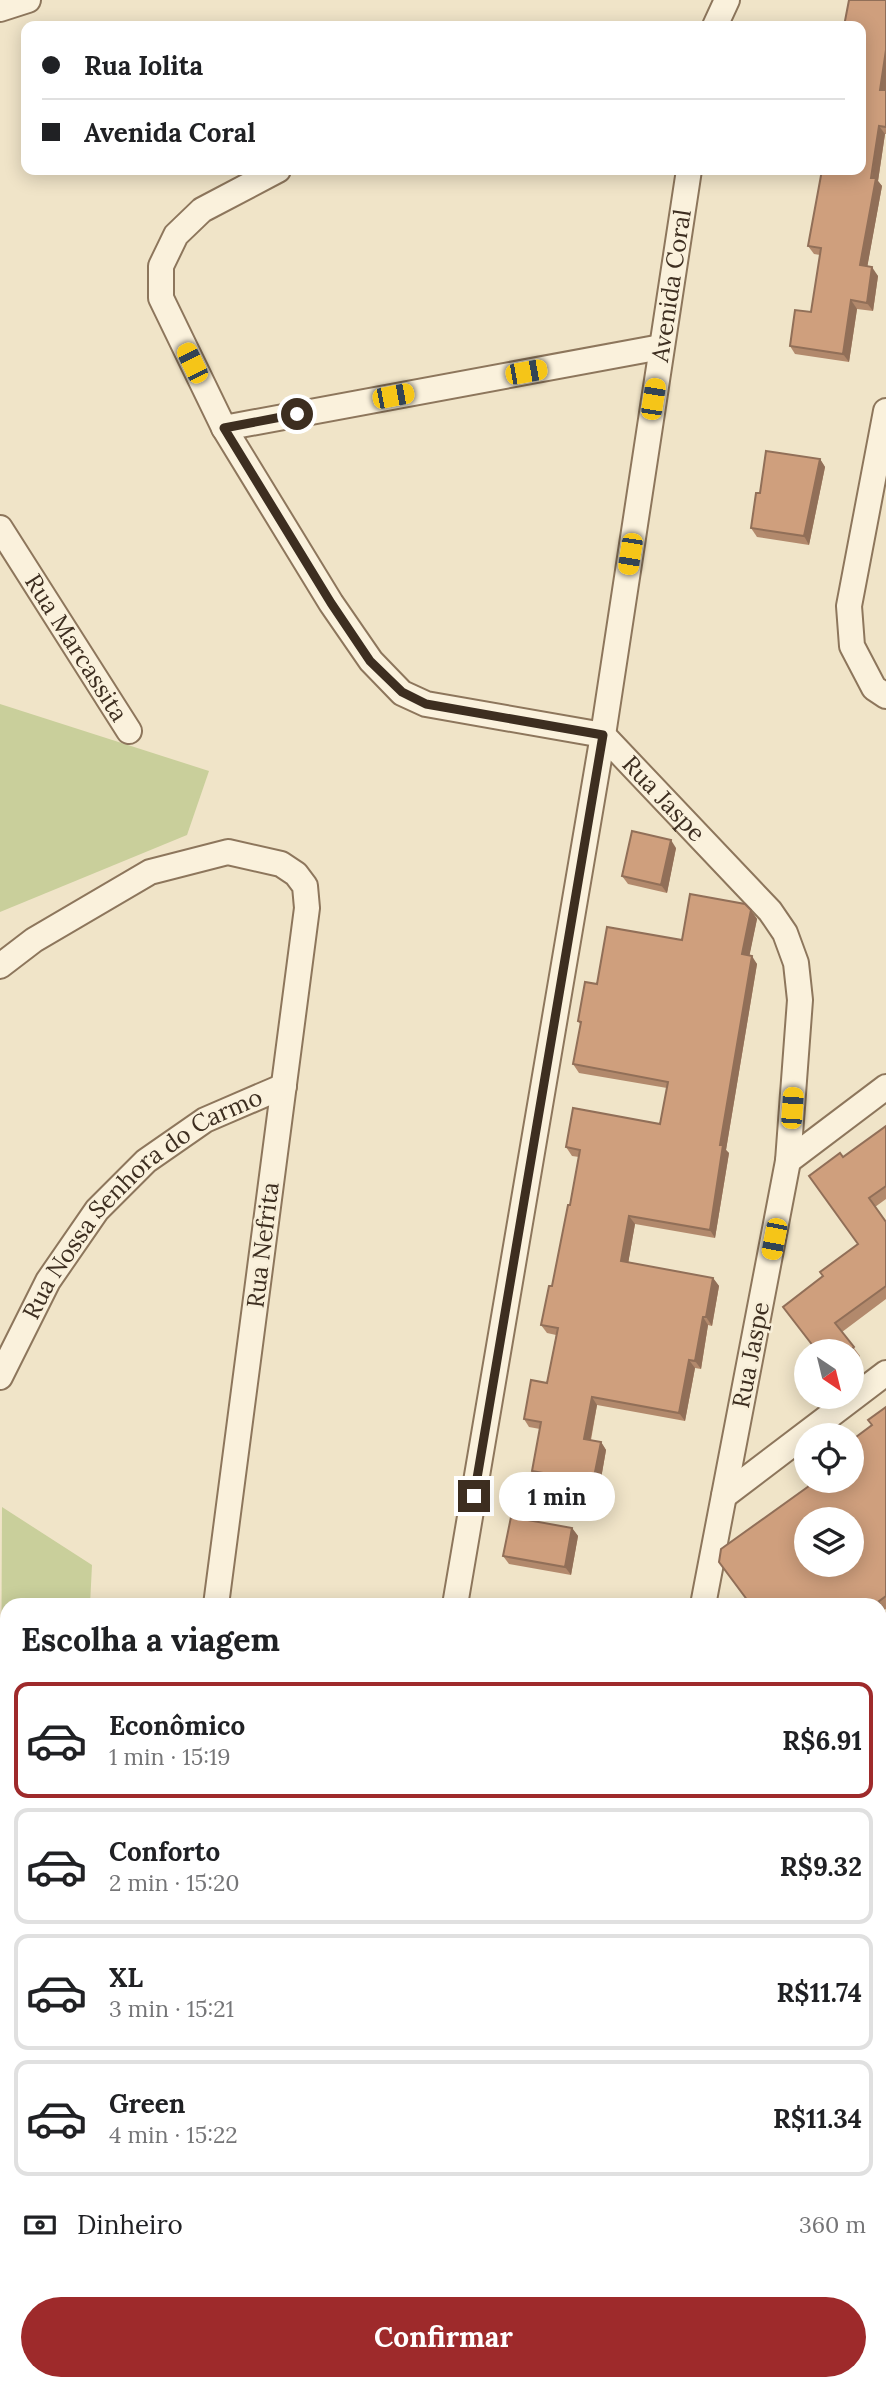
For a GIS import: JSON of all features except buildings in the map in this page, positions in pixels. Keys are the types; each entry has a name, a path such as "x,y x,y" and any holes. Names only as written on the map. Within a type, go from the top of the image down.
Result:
{"street":[{"path":"0,9 29,0"},
{"path":"717,21 727,0"},
{"name":"Rua Jaspe","path":"268,175 202,210 176,235 161,266 161,298 224,428 331,603 370,661 402,692 426,704 603,735 770,911 785,933 796,963 800,1000 788,1161 704,1598"},
{"name":"Avenida Coral","path":"456,1598 603,735 688,175"},
{"path":"224,428 661,347"},
{"path":"886,411 849,607 852,646 874,688 886,696"},
{"name":"Rua Marcassita","path":"0,528 129,731"},
{"name":"Rua Nefrita","path":"0,966 34,940 150,872 228,852 281,864 296,874 305,886 307,908 217,1598"},
{"name":"Rua Nossa Senhora do Carmo","path":"0,1377 48,1281 97,1210 146,1161 205,1120 284,1086"},
{"path":"788,1161 886,1087"},
{"path":"724,1496 886,1373"}],"green space":[{"path":"0,704 209,771 187,835 0,912"},
{"path":"2,1507 92,1565 90,1598 2,1598"}],"route":[{"path":"297,414 224,428 331,603 370,661 402,692 426,704 603,735 474,1496"}]}
